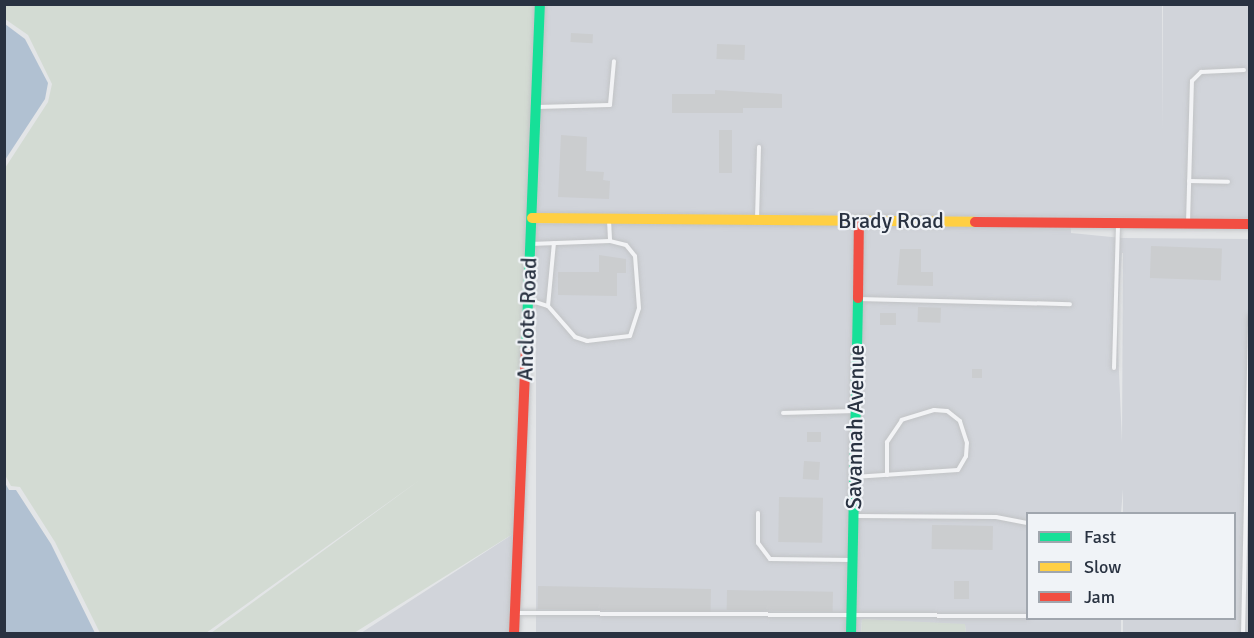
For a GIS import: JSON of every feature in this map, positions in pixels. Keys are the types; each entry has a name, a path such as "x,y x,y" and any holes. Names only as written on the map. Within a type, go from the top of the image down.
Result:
{"street":[{"name":"Anclote Road","path":"514,633 540,4"},
{"name":"Brady Road","path":"531,218 1250,224"},
{"name":"Savannah Avenue","path":"851,633 859,221"}],"lane":[{"path":"536,107 610,105 614,61"},
{"path":"1188,224 1192,81 1201,72 1244,70"},
{"path":"757,220 759,147"},
{"path":"1189,181 1228,182"},
{"path":"609,219 610,241"},
{"path":"1114,368 1118,223"},
{"path":"528,300 548,306 575,337 609,341 630,336 639,308 635,256 626,245 610,241 531,244"},
{"path":"548,306 554,243"},
{"path":"857,299 1070,304"},
{"path":"1243,633 1250,316"},
{"path":"854,477 886,475 958,470 966,456 967,443 960,421 947,411 934,410 902,420 887,442 886,475"},
{"path":"783,413 855,411"},
{"path":"758,513 758,543 770,559 852,560"},
{"path":"853,515 996,517 1026,523"},
{"path":"515,613 1026,616"}],"shaded area":[{"path":"5,5 535,5 513,534 354,633 211,633 421,479 206,633 100,633 55,542 20,487 11,486 5,475 5,168 48,102 52,84 28,35 5,19"},
{"path":"545,5 1162,5 1162,131 1163,5 1249,5 1249,218 537,213"},
{"path":"536,224 854,224 854,633 536,633"},
{"path":"864,226 1071,228 1071,233 1122,238 1249,239 1249,633 1123,633 1123,620 1236,620 1236,512 1123,512 1123,489 1121,512 1026,512 1026,620 1121,620 1121,633 966,633 965,625 862,619 861,633 856,634","holes":["1123,253 1122,443 1117,324"]},
{"path":"513,534 509,633 361,633"},
{"path":"862,619 965,624 966,633 861,633"}],"water":[{"path":"5,24 25,39 48,83 45,99 5,160"},
{"path":"5,483 9,490 16,490 51,544 95,633 5,633"}],"building":[{"path":"571,33 593,34 592,43 571,42"},
{"path":"717,44 745,45 744,60 716,59"},
{"path":"715,90 782,94 782,108 743,108 743,113 672,113 672,94 715,94"},
{"path":"719,130 732,130 732,173 719,173"},
{"path":"561,135 587,137 586,171 604,172 603,180 610,181 609,199 558,197"},
{"path":"1151,246 1222,248 1221,280 1150,278"},
{"path":"900,249 921,249 921,272 933,272 933,286 897,285"},
{"path":"599,255 626,259 626,273 617,273 617,296 558,295 558,272 599,272"},
{"path":"918,307 941,308 940,323 917,322"},
{"path":"880,313 896,313 896,325 880,325"},
{"path":"972,369 982,369 982,378 972,378"},
{"path":"807,432 821,432 821,442 807,442"},
{"path":"804,461 820,462 819,480 803,479"},
{"path":"779,497 823,498 822,543 778,542"},
{"path":"932,525 993,526 993,550 932,549"},
{"path":"954,581 969,581 969,599 954,599"},
{"path":"538,586 711,589 711,612 538,609"},
{"path":"727,590 833,592 833,612 727,610"}],"traffic: fast":[{"path":"526,350 540,4"},
{"path":"851,634 858,298"}],"traffic: slow":[{"path":"532,218 975,222"}],"traffic: jam":[{"path":"858,298 859,221"},
{"path":"975,222 1250,224"},
{"path":"514,634 526,350"}]}
